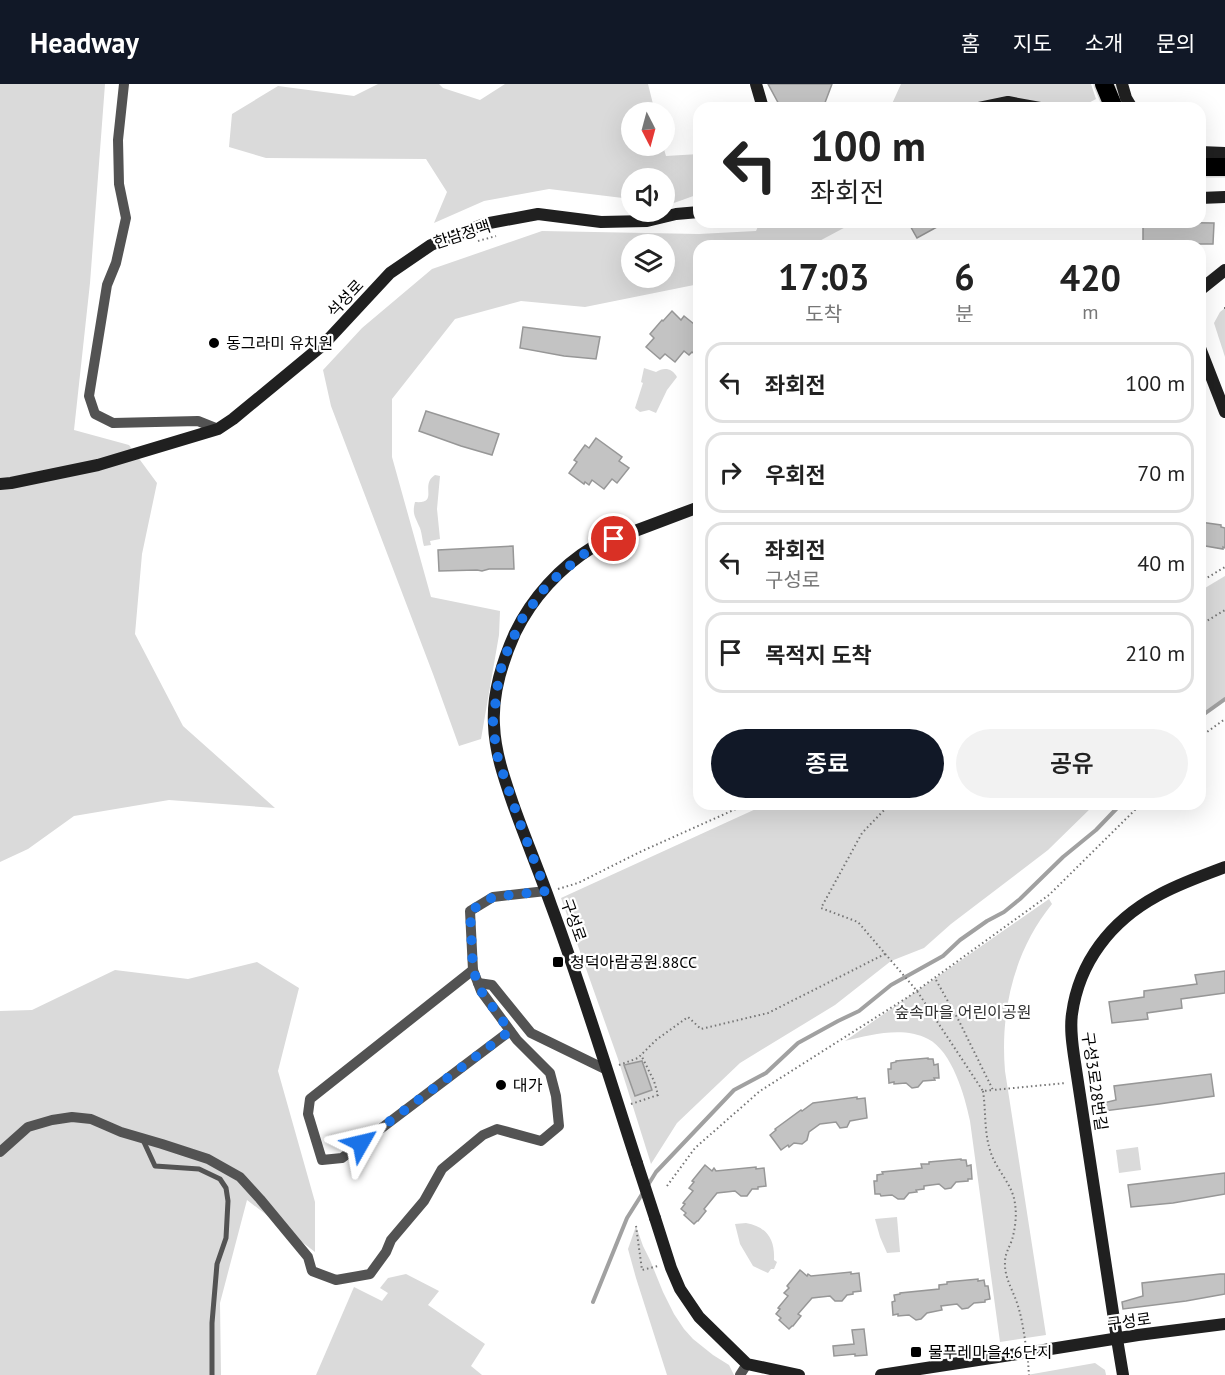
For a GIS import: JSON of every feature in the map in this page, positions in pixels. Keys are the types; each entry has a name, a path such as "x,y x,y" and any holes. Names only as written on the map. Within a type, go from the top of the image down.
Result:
{"highway":[{"path":"1104,84 1112,102"},
{"path":"1206,167 1225,167"}],"street":[{"path":"124,84 118,140 119,184 126,218 116,263 107,285 89,396 95,414 113,423 198,421 218,429"},
{"path":"756,84 761,102"},
{"path":"1122,84 1128,102"},
{"path":"1206,152 1225,153"},
{"path":"1206,198 1225,197"},
{"name":"석성로","path":"0,484 98,465 218,429 324,344 390,273 431,244 484,224 538,214 601,222 647,221 693,213"},
{"path":"1206,285 1225,270"},
{"path":"1206,363 1225,412"},
{"name":"구성로","path":"693,509 595,546 547,585 522,619 505,656 495,698 493,722 495,740 508,792 585,1000 680,1289 699,1317 743,1370 799,1375"},
{"name":"구성3로28번길","path":"1124,1375 1072,1042 1072,1014 1090,961 1099,946 1121,920 1146,902 1176,886 1225,867"},
{"path":"0,1152 28,1127 72,1117 91,1119 121,1132 208,1159 240,1177 308,1257 312,1271 336,1280 370,1274 386,1252 391,1240 424,1201 442,1169 483,1135 497,1129 540,1142 559,1126 556,1096 550,1074 510,1031 481,991 473,970 470,911 493,897 546,891"},
{"path":"473,970 310,1099 308,1114 322,1160 342,1158 510,1031"},
{"path":"478,983 492,985 531,1033 607,1070"},
{"name":"구성로","path":"1038,1351 1225,1324"},
{"path":"880,1375 1017,1354"}],"lane":[{"path":"142,1138 155,1166 199,1169 220,1179 226,1188 228,1201 226,1238 217,1264 212,1323 212,1375"}],"path":[{"name":"한남정맥","path":"472,243 504,233"},
{"path":"1206,578 1225,567"},
{"path":"1206,621 1225,610"},
{"path":"1206,733 1225,719"},
{"path":"546,891 563,889 579,883 640,852 734,810"},
{"path":"884,810 862,833 821,908 858,922 917,991 983,1091 990,1152 1015,1201 1014,1233 1005,1263 1023,1330"},
{"path":"667,1186 695,1148 760,1091 917,991 1049,895 1135,810"},
{"path":"607,1070 638,1058 656,1040 687,1017 701,1029 768,1013 885,954"},
{"path":"935,978 993,1090"},
{"path":"619,1108 658,1095 641,1055"},
{"path":"983,1091 1078,1082"},
{"path":"636,1226 642,1270 670,1263"}],"green space":[{"path":"0,84 105,84 90,283 74,430 129,445 157,483 142,554 135,634 183,726 275,808 169,800 74,816 28,849 0,862"},
{"path":"378,84 439,84 443,88 480,100 505,84 648,84 652,102 621,102 621,156 693,154 693,196 675,203 675,168 621,168 621,198 549,189 484,201 434,223 447,192 426,159 266,158 229,147 232,114 278,86 354,96"},
{"path":"901,84 1091,84 1096,99 1090,102 893,102"},
{"path":"757,228 844,228 821,240 693,240 693,285 585,307 521,301 455,319 392,399 392,457 431,597 500,611 499,635 481,739 459,746 331,406 323,370 362,328 432,269 542,231 699,234 756,231"},
{"path":"1225,308 1225,357 1214,323"},
{"path":"644,368 656,372 668,369 677,377 667,390 656,413 649,410 640,412 635,408 643,383 641,382"},
{"path":"435,475 440,476 437,509 440,539 430,541 431,545 424,546 421,530 414,515 414,506 415,502 426,500 429,484"},
{"path":"1225,576 1225,699 1206,714 1206,587"},
{"path":"754,810 1089,810 1048,850 951,924 924,948 891,961 835,1005 740,1063 677,1123 651,1164 618,1059 561,898"},
{"name":"숲속마을 어린이공원","path":"1049,899 1052,904 1028,941 1012,983 1004,1049 1005,1071 1046,1335 1000,1342 970,1121 961,1087 951,1064 936,1045 918,1035 897,1032 845,1041"},
{"path":"257,962 299,988 278,1071 315,1202 315,1252 247,1200 220,1303 221,1375 0,1375 0,1011 32,1010 115,970 188,979"},
{"path":"1138,1147 1141,1170 1119,1173 1116,1150"},
{"path":"897,1217 900,1252 887,1253 875,1219"},
{"path":"746,1223 764,1231 771,1240 774,1260 777,1262 774,1269 768,1273 753,1266 740,1244 735,1224"},
{"path":"636,1226 674,1314 693,1339 729,1365 734,1375 667,1375 628,1249"},
{"path":"406,1274 439,1291 428,1305 485,1344 471,1366 482,1375 316,1375 354,1287 382,1301 388,1293 380,1288 388,1278"},
{"path":"1095,1363 1105,1370 1106,1375 1027,1375"}],"building":[{"path":"768,84 832,84 825,102 778,102"},
{"path":"1206,223 1214,223 1213,244 1206,244 1206,240 1143,240 1143,228 1206,228"},
{"path":"911,228 935,228 917,238"},
{"path":"672,311 681,320 684,316 693,323 693,353 689,355 684,351 675,362 665,354 660,359 646,347 654,338 650,334"},
{"path":"523,327 600,337 596,359 520,348"},
{"path":"426,411 499,434 492,455 419,431"},
{"path":"596,438 622,457 619,461 629,468 617,483 612,479 604,489 592,480 589,485 585,482 584,484 569,473 577,462 574,460 585,445 589,448"},
{"path":"1206,523 1221,525 1225,528 1225,548 1206,546"},
{"path":"513,546 514,569 439,571 438,550"},
{"path":"1225,971 1225,993 1181,999 1182,1008 1147,1013 1148,1019 1112,1023 1109,1002 1144,997 1144,991 1197,984 1195,975"},
{"path":"933,1059 934,1065 938,1064 939,1078 923,1081 918,1087 912,1088 906,1083 889,1083 888,1069 891,1069 891,1063"},
{"path":"642,1061 652,1090 635,1096 624,1065"},
{"path":"1211,1074 1214,1096 1096,1112 1095,1105 1116,1100 1114,1086"},
{"path":"857,1097 857,1099 865,1098 867,1118 850,1121 847,1127 840,1128 836,1122 820,1124 809,1132 807,1140 802,1144 794,1143 781,1150 770,1135 775,1129 813,1103"},
{"path":"966,1160 967,1166 971,1165 972,1179 956,1182 951,1188 945,1189 939,1184 924,1186 924,1189 909,1193 904,1199 898,1199 892,1195 875,1194 874,1181 877,1181 877,1175 883,1174 882,1172 922,1168 921,1164 929,1164 929,1162"},
{"path":"705,1165 712,1171 714,1168 716,1171 764,1168 766,1186 752,1189 747,1196 741,1196 735,1191 717,1193 704,1209 706,1211 694,1224 681,1209 693,1191 689,1188 694,1182 692,1181"},
{"path":"1225,1173 1225,1194 1131,1207 1128,1185"},
{"path":"800,1270 807,1276 808,1274 811,1276 859,1273 861,1291 847,1295 842,1301 835,1301 830,1296 812,1298 798,1314 801,1316 789,1329 776,1314 788,1296 784,1293 789,1288 787,1286"},
{"path":"1225,1274 1225,1294 1123,1309 1122,1302 1143,1296 1142,1283"},
{"path":"978,1279 978,1281 984,1280 985,1286 988,1286 990,1299 985,1302 974,1303 962,1309 957,1304 941,1306 942,1310 927,1313 921,1319 916,1320 909,1315 893,1315 894,1295 939,1289 939,1285 947,1284 947,1282"},
{"path":"864,1329 867,1355 834,1356 833,1346 854,1344 852,1330"}],"waterway":[{"path":"1206,713 1225,699"},
{"path":"648,1185 656,1172 734,1090 766,1073 798,1043 859,1011 891,985 943,956 960,940 1004,912 1115,810"},
{"path":"593,1302 627,1218 644,1191"}],"tunnel":[{"path":"1017,1354 1038,1351"}],"place":[{"name":"동그라미 유치원","path":"214,343"},
{"name":"청덕아람공원.88CC","path":"558,962"},
{"name":"대가","path":"501,1085"},
{"name":"물푸레마을4.6단지","path":"916,1352"}],"route":[{"path":"361,1143 510,1031 481,991 473,970 470,911 493,897 546,891 508,792 498,759 493,722 499,675 522,619 547,585 595,546 614,539"}]}
